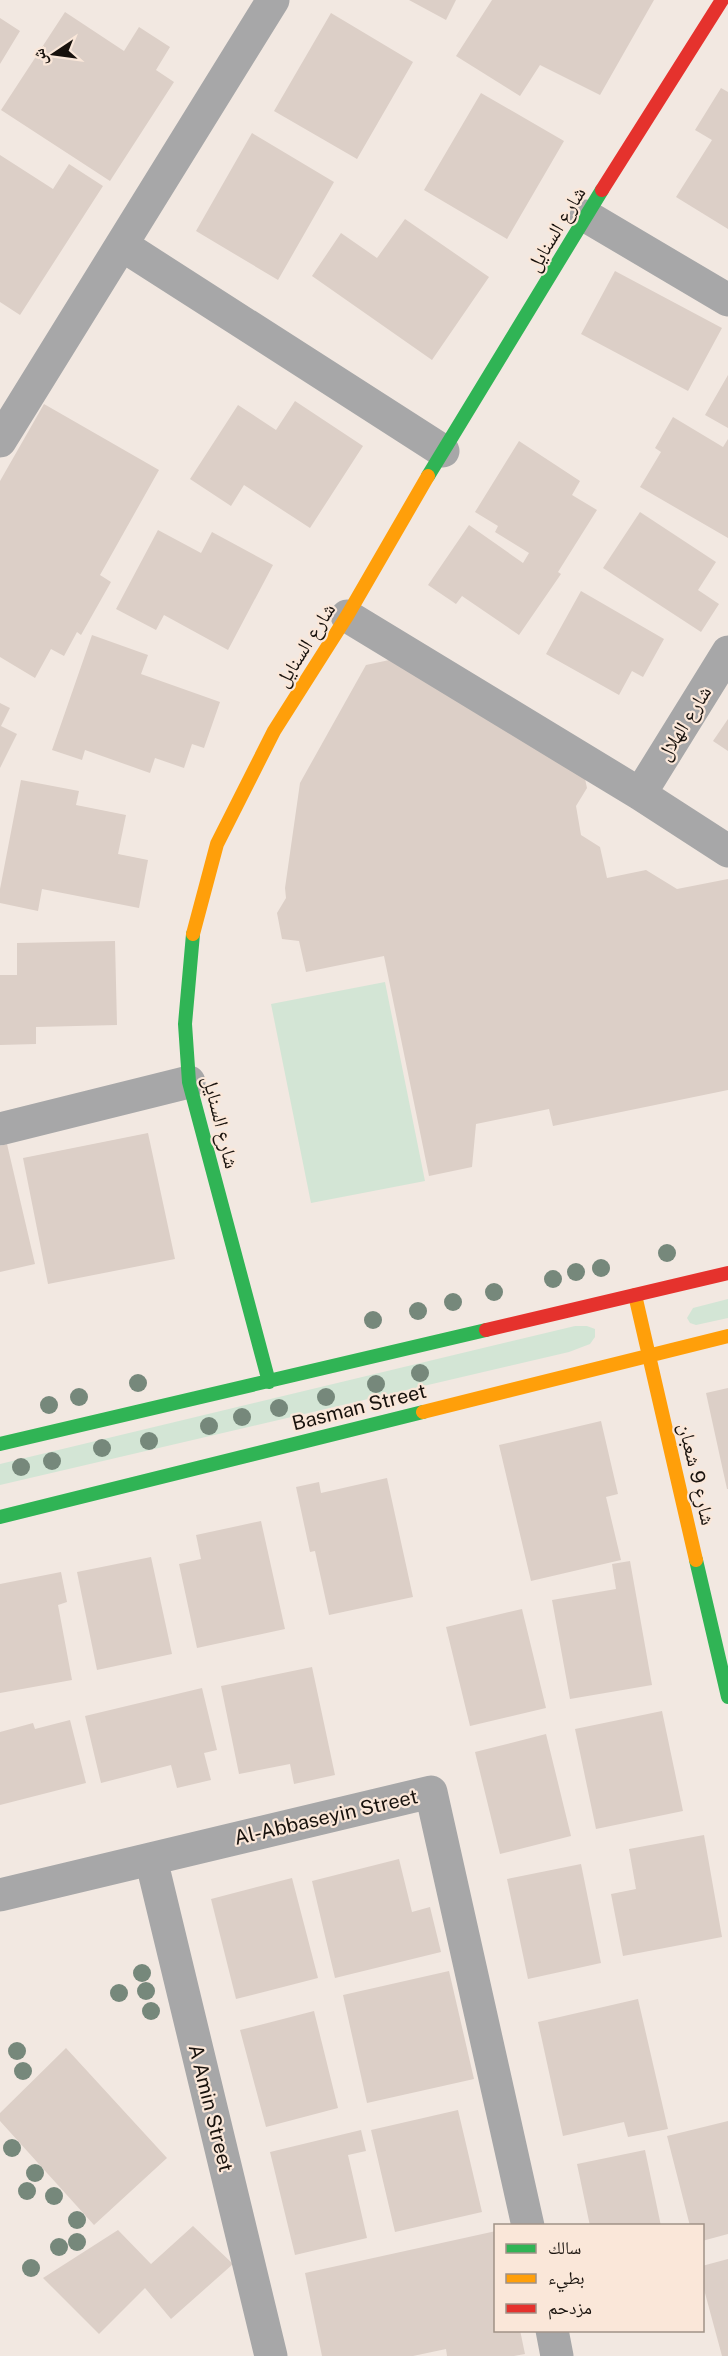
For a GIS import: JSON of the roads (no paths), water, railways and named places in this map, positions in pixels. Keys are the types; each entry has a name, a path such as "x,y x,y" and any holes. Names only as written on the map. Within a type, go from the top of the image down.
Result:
{"street":[{"path":"0,441 273,0"},
{"name":"شارع السنايل","path":"269,1382 189,1082 185,1024 192,938 217,844 274,731 347,616 443,451 655,103 722,0"},
{"path":"586,216 728,300"},
{"path":"122,245 443,451"},
{"path":"347,616 640,794 728,851"},
{"name":"شارع الهلال","path":"640,794 728,652"},
{"path":"0,1129 189,1082"},
{"path":"0,1444 728,1273"},
{"name":"شارع 9 شعبان","path":"634,1295 650,1354 728,1697"},
{"name":"Basman Street","path":"0,1517 728,1336"},
{"name":"Al-Abbaseyin Street","path":"0,1895 431,1792 528,2224"},
{"name":"A Amin Street","path":"151,1859 271,2356"},
{"path":"552,2332 557,2356"}]}
